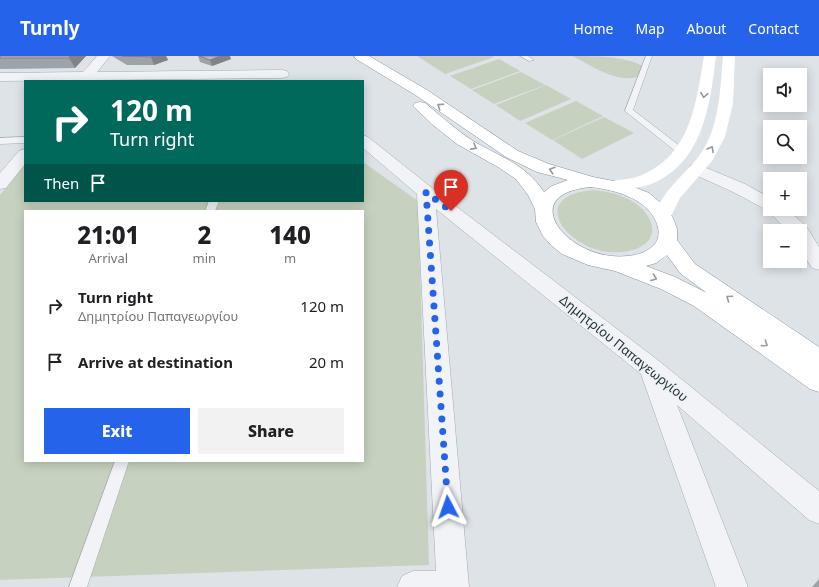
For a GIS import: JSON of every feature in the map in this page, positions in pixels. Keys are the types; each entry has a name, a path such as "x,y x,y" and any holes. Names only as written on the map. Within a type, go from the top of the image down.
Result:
{"main road":[{"path":"710,56 701,113 690,141 666,170 648,179 609,184 580,183 560,189 547,201 544,209 544,218 554,236 563,244 588,258 618,263 668,283 702,300 819,381"},
{"path":"663,216 668,200 673,192 697,169 712,149 724,117 729,56"},
{"path":"364,59 422,94 512,154 543,168 627,189 648,201 663,216 667,224 667,241 662,249 655,255 645,260 618,263"},
{"path":"364,59 454,136 516,170 528,181 540,199 544,209"},
{"path":"667,241 688,269 819,360"}],"street":[{"path":"85,78 104,56"},
{"path":"266,60 286,77"},
{"path":"0,77 286,77"},
{"name":"Δημητρίου Παπαγεωργίου","path":"364,141 426,192 651,368 819,510"},
{"path":"0,184 24,155"},
{"path":"697,169 746,191 763,201"},
{"path":"412,587 453,586 426,192"},
{"path":"782,216 791,224"},
{"path":"807,244 819,263"},
{"path":"651,368 732,587"}],"lane":[{"path":"523,56 531,60"},
{"path":"649,56 629,111 682,152"},
{"path":"0,141 24,140"},
{"path":"78,587 122,462"}],"green space":[{"path":"417,56 492,56 494,57 445,74"},
{"path":"572,56 619,58 643,66 640,76 623,78 605,73"},
{"path":"499,59 520,71 471,89 450,76"},
{"path":"521,72 545,85 494,104 472,90"},
{"path":"546,85 571,99 520,121 496,105"},
{"path":"576,101 603,116 552,140 525,123"},
{"path":"604,117 634,133 582,159 553,140"},
{"path":"364,163 418,201 429,565 0,580 0,195 24,165 24,202 364,202"},
{"path":"593,190 618,195 640,207 646,213 652,225 652,233 649,240 637,249 622,252 603,251 586,245 572,236 562,225 558,214 560,203 572,195"}],"building":[{"path":"0,56 70,56 69,58 0,58"},
{"path":"122,56 152,56 151,57"},
{"path":"199,56 220,56 210,60"}],"route":[{"path":"448,507 426,192 451,211"}]}
